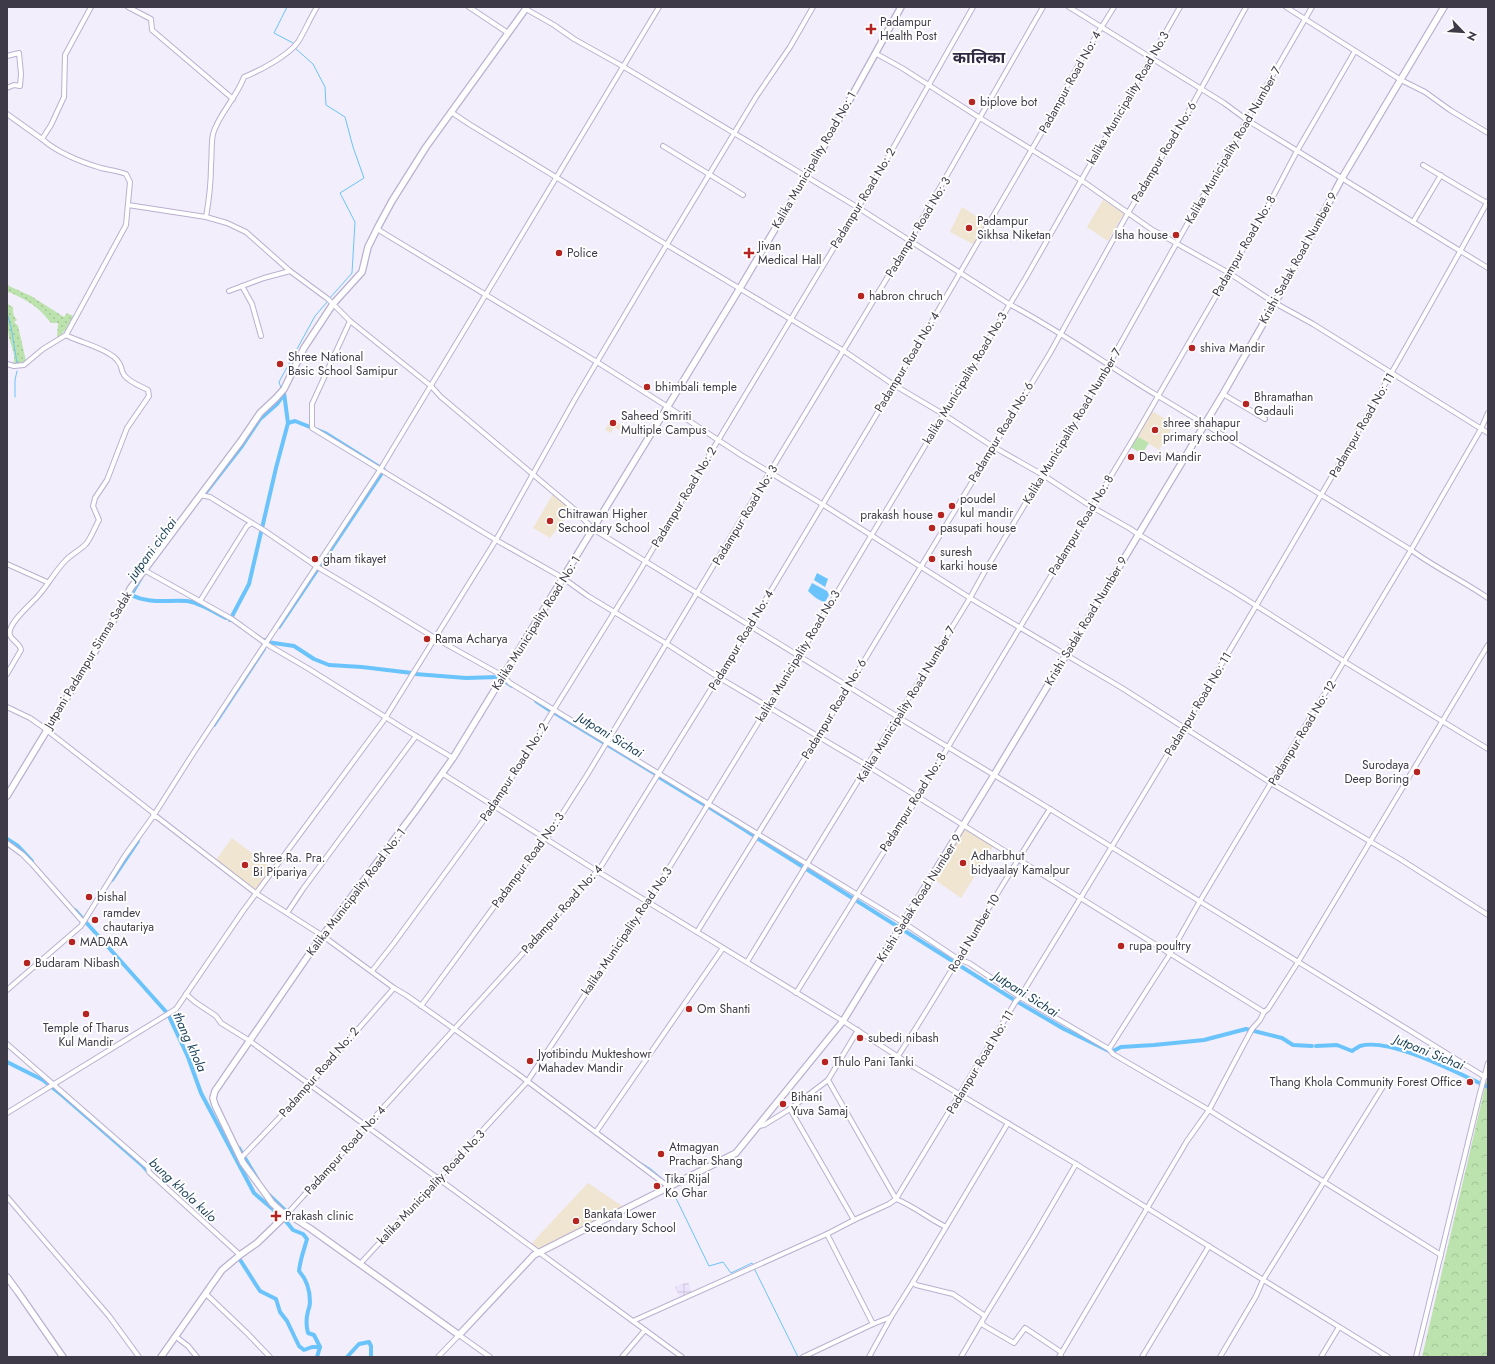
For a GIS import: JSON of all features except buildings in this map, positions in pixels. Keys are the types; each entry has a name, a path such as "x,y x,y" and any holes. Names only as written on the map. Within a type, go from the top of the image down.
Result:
{"street":[{"path":"42,139 51,125 64,97 65,55 91,7"},
{"path":"128,7 151,19 152,30 233,99"},
{"path":"206,217 209,203 213,136 216,125 233,99 244,77 293,48 298,42 309,19 317,7"},
{"path":"469,7 508,32"},
{"path":"7,990 76,931 124,857 154,816 161,802 382,470 659,7"},
{"path":"7,1113 176,1009 257,894 386,717 496,540 597,362 756,97 790,47 813,7"},
{"name":"Kalika Municipality Road No: 1","path":"459,1335 360,1264 287,1214 284,1214 272,1203 243,1157 215,1105 213,1098 216,1091 323,936 443,774 740,288 806,176 902,7"},
{"name":"Padampur Road No: 2","path":"372,971 494,806 554,710 646,561 791,319 929,86 973,7"},
{"name":"Padampur Road No: 3","path":"421,1006 442,975 548,836 587,775 606,741 698,593 910,240 1043,7"},
{"path":"1069,7 1224,103 1247,120 1488,268"},
{"name":"Padampur Road No: 4","path":"287,1214 453,1029 494,987 600,868 750,625 894,385 1032,150 1080,62 1114,7"},
{"name":"kalika Municipality Road No.3","path":"360,1264 527,1082 648,902 799,656 1009,304 1180,7"},
{"name":"Padampur Road No: 6","path":"697,932 818,737 992,446 1050,353 1059,334 1201,89 1246,7"},
{"path":"1286,7 1401,80 1425,92 1450,110 1488,133"},
{"name":"Kalika Municipality Road Number 7","path":"747,962 898,717 1109,364 1312,7"},
{"name":"Krishi Sadak Road Number 9","path":"538,1252 736,1153 843,1021 994,775 1223,394 1275,303 1342,178 1444,7"},
{"path":"526,8 574,39 624,67 857,207 1009,304 1035,318 1158,396 1205,423 1425,560 1463,581 1488,598"},
{"name":"Jutpani Padampur Simna Sadak","path":"7,796 48,732 125,601 130,589 241,441 260,413 284,389 304,348 333,304 362,272 368,247 392,201 426,147 526,8"},
{"name":"Padampur Road No: 8","path":"796,993 918,797 1092,508 1268,206 1297,151 1354,51"},
{"path":"7,56 19,53 21,74 20,86 14,85 7,88"},
{"path":"875,53 902,68 1081,180 1151,229 1229,272 1275,303 1313,324 1488,433"},
{"path":"452,112 557,178 844,351 894,385 943,414 992,446 1043,475 1092,508 1129,528 1233,591 1256,607 1488,749"},
{"path":"7,114 52,148 101,168 126,174 130,182 126,226 66,335 24,365 14,366 7,364"},
{"path":"663,146 743,195"},
{"path":"1423,165 1488,202"},
{"path":"1413,222 1441,175"},
{"name":"Padampur Road No: 11","path":"896,1199 1016,1001 1020,997 1081,899 1256,607 1392,374 1488,202"},
{"path":"128,205 206,217 227,223 246,232 290,271 328,299 350,321 431,386 574,509 593,529 1485,1077"},
{"path":"378,229 597,362 718,441 822,504 970,598 1122,688 1271,783 1370,841 1488,915"},
{"path":"229,291 264,278 290,271"},
{"path":"242,286 252,304 261,336"},
{"path":"350,321 312,404 312,428 496,540 562,578 614,613 868,766 1018,861 1264,1012"},
{"path":"7,674 21,650 19,645 12,638 10,630 17,619 41,592 47,582 66,559 86,544 99,520 94,506 95,498 107,480 127,428 149,396 148,390 128,379 123,374 122,364 112,356 91,345 66,335"},
{"path":"1223,394 1266,419"},
{"name":"Padampur Road No: 12","path":"1109,1049 1170,954 1200,901 1345,662 1481,429 1488,413"},
{"path":"200,495 210,497 265,531 317,566 435,638 503,676 510,683 904,923 958,959 969,963 1020,997 1109,1049 1113,1054 1209,1110 1441,1255"},
{"path":"200,601 247,526 252,523"},
{"path":"7,564 39,577 47,582"},
{"path":"144,570 232,619 266,644 310,669 453,758"},
{"path":"982,1322 983,1325 1014,1343 1025,1328 1060,1355 1146,1208 1187,1141 1209,1110 1252,1029 1260,1020 1264,1012 1268,1009 1298,962 1488,645"},
{"path":"7,707 30,718 152,812 154,816 157,816 257,894 323,936 394,988 515,1072 671,1186"},
{"path":"287,913 303,889 416,736"},
{"path":"443,774 597,871 858,1030 960,1095 1076,1164 1388,1357"},
{"name":"Road Number 10","path":"898,1056 931,1005 1050,809"},
{"path":"7,843 22,854 32,864 84,920"},
{"path":"596,1132 723,948"},
{"name":"Padampur Road No: 2","path":"243,1157 394,988"},
{"path":"186,994 216,1016 221,1023 250,1041 538,1252 635,1320 645,1330 682,1357"},
{"path":"758,1126 764,1125 790,1109 828,1080 858,1030"},
{"path":"7,1044 52,1085 148,1167 149,1172 240,1254"},
{"path":"1416,1357 1488,1063"},
{"path":"828,1080 896,1199 946,1227"},
{"path":"1220,1357 1264,1280 1384,1085"},
{"path":"790,1109 854,1220"},
{"path":"869,1357 891,1317 1008,1123"},
{"path":"961,1357 1076,1164"},
{"path":"7,1197 109,1316 139,1357"},
{"path":"635,1320 827,1234 889,1204 896,1199"},
{"path":"161,1357 222,1270 240,1254 257,1243 287,1214"},
{"path":"827,1234 873,1324"},
{"path":"1142,1357 1209,1246"},
{"path":"438,1357 538,1252"},
{"path":"7,1277 63,1357"},
{"path":"913,1282 916,1285 954,1294 985,1316"},
{"path":"206,1294 270,1357"},
{"path":"804,1357 891,1317"},
{"path":"1321,1357 1339,1327"},
{"path":"622,1357 645,1330"},
{"path":"459,1335 490,1357"},
{"path":"175,1336 188,1346 197,1357"}],"shaded area":[{"path":"1103,200 1124,213 1108,241 1087,227"},
{"name":"Padampur Sikhsa Niketan","path":"962,207 988,224 975,245 950,232"},
{"name":"shree shahapur primary school","path":"1150,410 1174,424 1159,450 1135,435"},
{"name":"Saheed Smriti Multiple Campus","path":"611,419 624,426 621,431 614,427 611,433 605,430"},
{"name":"Chitrawan Higher Secondary School","path":"553,494 572,510 550,538 533,528"},
{"name":"Adharbhut bidyaalay Kamalpur","path":"963,828 994,845 961,898 934,879"},
{"name":"Shree Ra. Pra. Bi Pipariya","path":"232,838 274,870 257,894 216,860"},
{"name":"Bankata Lower Sceondary School","path":"588,1183 625,1208 539,1250 532,1243"},
{"path":"688,1282 692,1293 680,1298 675,1287"}],"green space":[{"path":"7,283 9,286 31,296 64,317 67,313 73,316 65,331 57,338 58,323 51,323 32,304 9,292 7,293"},
{"path":"7,302 13,307 13,312 17,320 14,322 18,326 26,361 17,365 8,363 14,362 14,358 8,333"},
{"path":"1135,435 1149,443 1142,454 1129,446"},
{"path":"1488,1074 1488,1357 1422,1357"}],"water":[{"path":"817,573 828,579 825,587 814,580"},
{"path":"812,583 827,591 829,595 825,602 818,599 808,591"}],"waterway":[{"path":"287,7 274,33 293,43"},
{"path":"296,49 313,64 325,87 326,105 345,117 353,147 364,178 340,193 355,222 352,273 329,299"},
{"path":"281,388 279,382 315,316 327,302"},
{"path":"7,313 17,363"},
{"path":"15,397 15,380 17,371"},
{"path":"279,627 384,470 325,433 295,421 288,423 284,393"},
{"name":"jutpani cichai","path":"203,496 242,446 260,419 277,404 284,394"},
{"path":"230,620 249,584 288,423"},
{"name":"jutpani cichai","path":"141,578 131,595 151,601 186,601 196,603 226,618"},
{"name":"jutpani cichai","path":"264,640 267,642 294,646 314,659 329,665 412,673"},
{"path":"214,725 264,649"},
{"name":"Jutpani Sichai","path":"415,674 466,678 498,677 512,686"},
{"name":"Jutpani Sichai","path":"536,701 551,711"},
{"name":"Jutpani Sichai","path":"555,713 654,773"},
{"name":"Jutpani Sichai","path":"659,777 705,805"},
{"name":"Jutpani Sichai","path":"709,807 753,835"},
{"name":"Jutpani Sichai","path":"757,838 1016,1001 1064,1029 1111,1052 1121,1047 1204,1040 1246,1029 1282,1038 1293,1045 1312,1046"},
{"name":"thang khola","path":"7,839 18,846 32,861"},
{"path":"112,880 138,841"},
{"name":"thang khola","path":"75,910 168,1014 188,1057 201,1093 254,1193 282,1217"},
{"name":"Jutpani Sichai","path":"1316,1046 1337,1045 1352,1051 1360,1046 1373,1045 1389,1047 1424,1058 1488,1087"},
{"name":"bung khola kulo","path":"7,1062 43,1080 142,1165 150,1174"},
{"path":"239,1148 258,1180"},
{"path":"635,1159 651,1169 665,1181"},
{"path":"671,1188 709,1266 723,1262 731,1273 752,1263 753,1265"},
{"path":"269,1195 288,1213"},
{"path":"285,1220 293,1230 303,1234 307,1239 299,1271 309,1289 310,1303 306,1322 308,1333 314,1335 320,1347 317,1357"},
{"name":"bung khola kulo","path":"237,1255 260,1291 276,1299 280,1312 287,1321 299,1346 304,1350 312,1347 320,1347"},
{"path":"754,1268 798,1357"},
{"path":"347,1357 359,1344 369,1342 371,1346 371,1357"}],"place":[{"name":"Padampur Health Post","path":"871,29"},
{"name":"biplove bot","path":"972,102"},
{"name":"Padampur Sikhsa Niketan","path":"969,228"},
{"name":"Isha house","path":"1176,235"},
{"name":"Police","path":"559,253"},
{"name":"Jivan Medical Hall","path":"749,253"},
{"name":"habron chruch","path":"861,296"},
{"name":"shiva Mandir","path":"1192,348"},
{"name":"Shree National Basic School Samipur","path":"280,364"},
{"name":"bhimbali temple","path":"647,387"},
{"name":"Bhramathan Gadauli","path":"1246,404"},
{"name":"Saheed Smriti Multiple Campus","path":"613,423"},
{"name":"shree shahapur primary school","path":"1155,430"},
{"name":"Devi Mandir","path":"1131,457"},
{"name":"poudel kul mandir","path":"952,506"},
{"name":"prakash house","path":"941,515"},
{"name":"Chitrawan Higher Secondary School","path":"550,521"},
{"name":"pasupati house","path":"932,528"},
{"name":"gham tikayet","path":"315,559"},
{"name":"suresh karki house","path":"932,559"},
{"name":"Rama Acharya","path":"427,639"},
{"name":"Surodaya Deep Boring","path":"1417,772"},
{"name":"Adharbhut bidyaalay Kamalpur","path":"963,863"},
{"name":"Shree Ra. Pra. Bi Pipariya","path":"245,865"},
{"name":"bishal","path":"89,897"},
{"name":"ramdev chautariya","path":"95,920"},
{"name":"MADARA","path":"72,942"},
{"name":"rupa poultry","path":"1121,946"},
{"name":"Budaram Nibash","path":"27,963"},
{"name":"Om Shanti","path":"689,1009"},
{"name":"Temple of Tharus Kul Mandir","path":"86,1014"},
{"name":"subedi nibash","path":"860,1038"},
{"name":"Jyotibindu Mukteshowr Mahadev Mandir","path":"530,1061"},
{"name":"Thulo Pani Tanki","path":"825,1062"},
{"name":"Thang Khola Community Forest Office","path":"1470,1082"},
{"name":"Bihani Yuva Samaj","path":"783,1104"},
{"name":"Atmagyan Prachar Shang","path":"661,1154"},
{"name":"Tika Rijal Ko Ghar","path":"657,1186"},
{"name":"Prakash clinic","path":"276,1216"},
{"name":"Bankata Lower Sceondary School","path":"576,1221"}],"district":[{"name":"कालिका","path":"979,57"}]}
